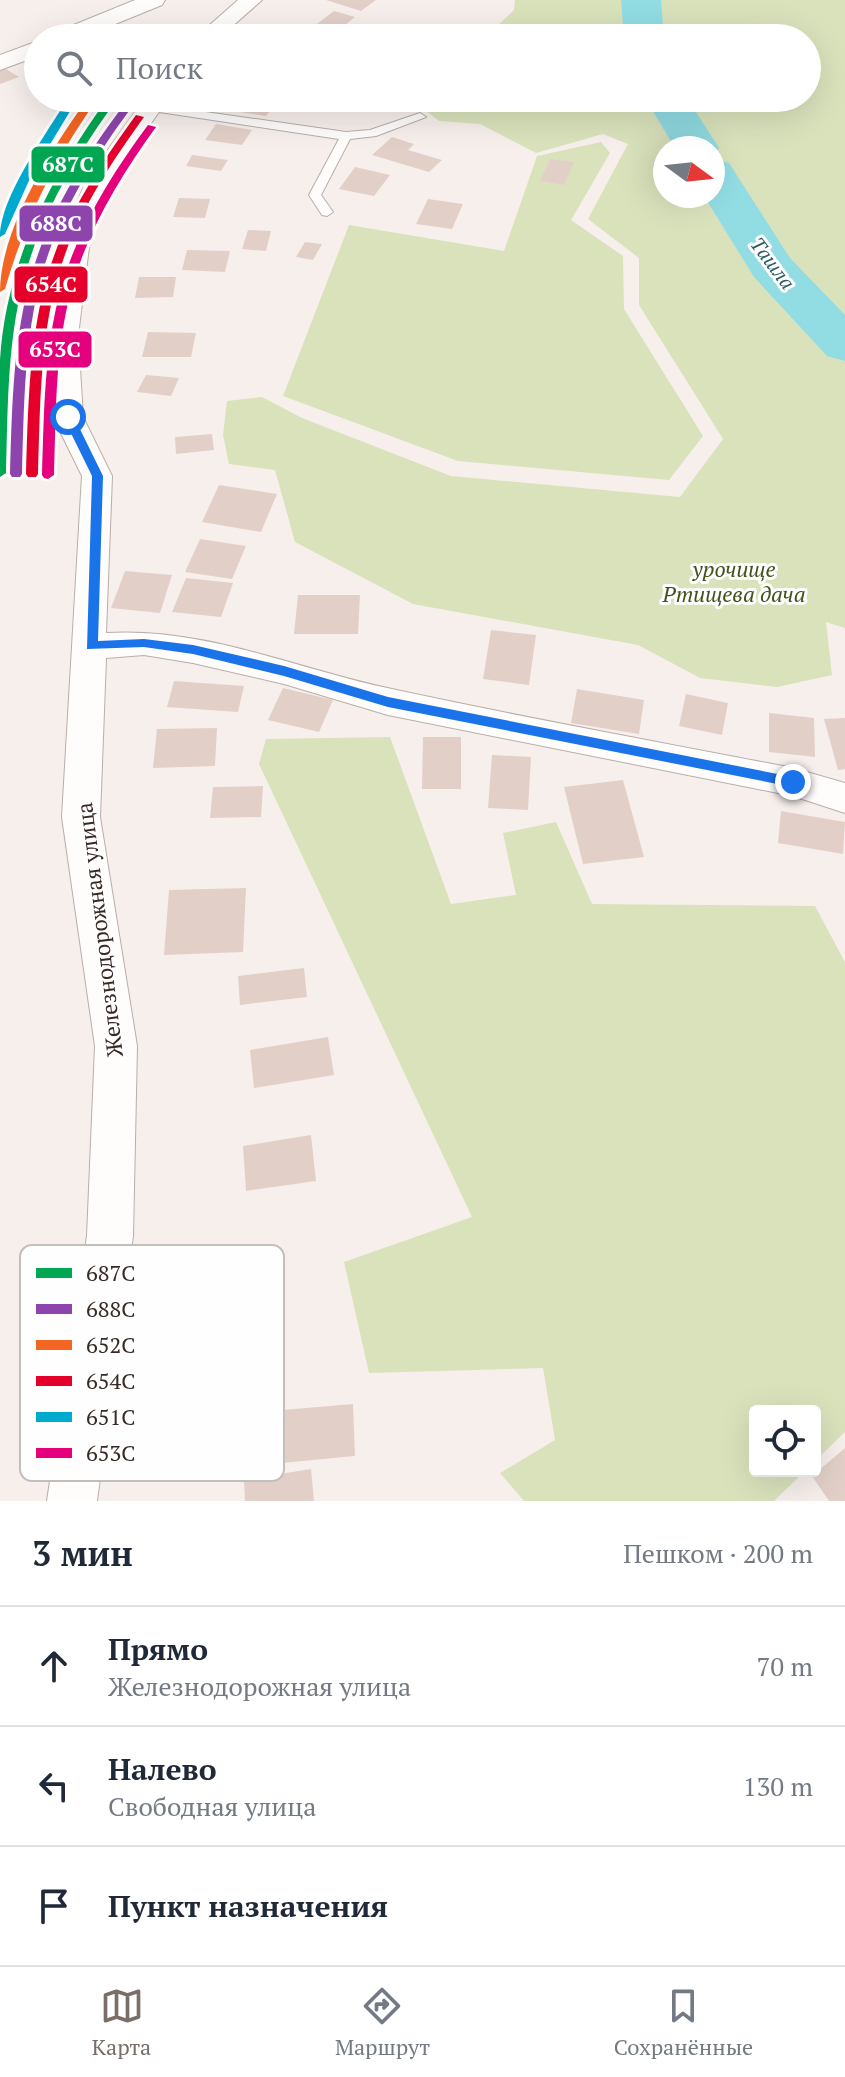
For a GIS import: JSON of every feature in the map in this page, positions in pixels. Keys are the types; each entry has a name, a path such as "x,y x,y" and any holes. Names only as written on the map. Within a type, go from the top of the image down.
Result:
{"street":[{"path":"223,24 251,0"},
{"path":"95,24 146,2"},
{"path":"0,63 24,54"},
{"name":"Железнодорожная улица","path":"109,1245 116,1046 81,817 97,476 68,417 64,336 77,239 97,182 148,112"},
{"path":"91,646 144,643 193,650 284,671 388,702 793,782 845,798"},
{"name":"Железнодорожная улица","path":"72,1501 75,1481"}],"lane":[{"path":"206,112 346,136 372,133 420,117"},
{"path":"327,212 315,195 346,136"}],"green space":[{"name":"урочище Ртищева дача","path":"515,0 845,0 845,628 826,622 832,675 777,687 700,678 638,645 413,604 295,542 275,470 229,464 223,435 227,401 262,397 302,418 451,476 680,497 723,439 639,305 639,258 588,219 628,144 603,134 536,153 480,124 439,121 428,112 821,112 821,24 500,24 514,10"},
{"path":"601,142 610,153 571,220 623,256 624,309 703,436 669,480 458,461 283,396 349,225 504,251 537,156"},
{"path":"390,737 451,904 516,895 503,833 556,822 592,904 815,906 845,962 845,1432 821,1455 821,1405 749,1405 749,1477 799,1477 774,1501 524,1501 500,1473 555,1440 543,1368 369,1373 344,1262 472,1217 259,764 266,739"}],"building":[{"path":"326,0 376,0 361,11"},
{"path":"334,11 355,17 346,24 317,24"},
{"path":"6,69 19,77 0,84 0,71"},
{"path":"241,112 269,112 266,116"},
{"path":"216,124 252,130 242,145 205,140"},
{"path":"392,137 414,144 408,150 442,160 429,172 372,155"},
{"path":"192,155 228,160 221,171 186,166"},
{"path":"550,159 574,162 564,185 540,181"},
{"path":"355,167 390,175 374,196 339,189"},
{"path":"179,198 210,199 205,218 173,217"},
{"path":"428,199 463,204 452,229 416,224"},
{"path":"248,230 271,231 266,251 242,249"},
{"path":"305,242 322,244 313,260 296,257"},
{"path":"187,250 230,251 225,272 182,270"},
{"path":"139,277 176,277 173,297 135,298"},
{"path":"148,332 196,333 191,357 142,357"},
{"path":"146,375 179,378 171,396 137,392"},
{"path":"212,434 214,450 176,454 175,437"},
{"path":"219,485 277,494 261,532 202,522"},
{"path":"200,539 246,546 232,579 185,572"},
{"path":"125,571 172,575 160,613 111,608"},
{"path":"186,578 233,583 221,617 172,612"},
{"path":"298,595 360,595 358,634 294,634"},
{"path":"491,630 536,635 529,685 483,679"},
{"path":"174,681 244,686 238,712 167,707"},
{"path":"283,688 333,700 319,732 268,720"},
{"path":"577,689 644,700 639,734 571,723"},
{"path":"686,694 728,703 722,735 679,726"},
{"path":"769,713 814,718 815,757 769,752"},
{"path":"845,718 845,769 838,770 824,719"},
{"path":"217,728 215,766 153,768 157,729"},
{"path":"423,737 461,737 461,789 422,789"},
{"path":"492,755 531,757 528,810 488,808"},
{"path":"623,780 644,857 583,864 564,787"},
{"path":"263,786 261,817 210,818 213,787"},
{"path":"781,811 845,822 843,854 778,843"},
{"path":"246,888 243,952 164,955 169,890"},
{"path":"304,968 307,997 240,1005 238,976"},
{"path":"328,1037 334,1075 254,1088 250,1050"},
{"path":"311,1135 316,1181 246,1191 243,1146"},
{"path":"353,1404 355,1456 284,1463 284,1410"},
{"path":"845,1448 845,1501 829,1501 813,1477 821,1477 821,1468"},
{"path":"311,1469 314,1501 245,1501 244,1481 284,1481 284,1473"}],"waterway":[{"name":"Ташла","path":"641,0 643,24"},
{"name":"Ташла","path":"675,112 690,136"},
{"name":"Ташла","path":"725,192 771,267 845,345"}],"transit line":[{"name":"651С","path":"0,234 26,176 65,112"},
{"name":"652С","path":"0,289 16,238 37,189 83,112"},
{"name":"687С","path":"0,473 6,361 11,317 22,268 53,191 103,112"},
{"name":"688С","path":"16,474 21,363 38,271 68,198 123,112"},
{"name":"654С","path":"32,474 39,345 52,278 82,205 139,117"},
{"name":"653С","path":"48,475 53,366 69,278 98,210 151,127"}],"route":[{"path":"68,417 97,476 91,646 144,643 193,650 284,671 388,702 793,782"}]}
